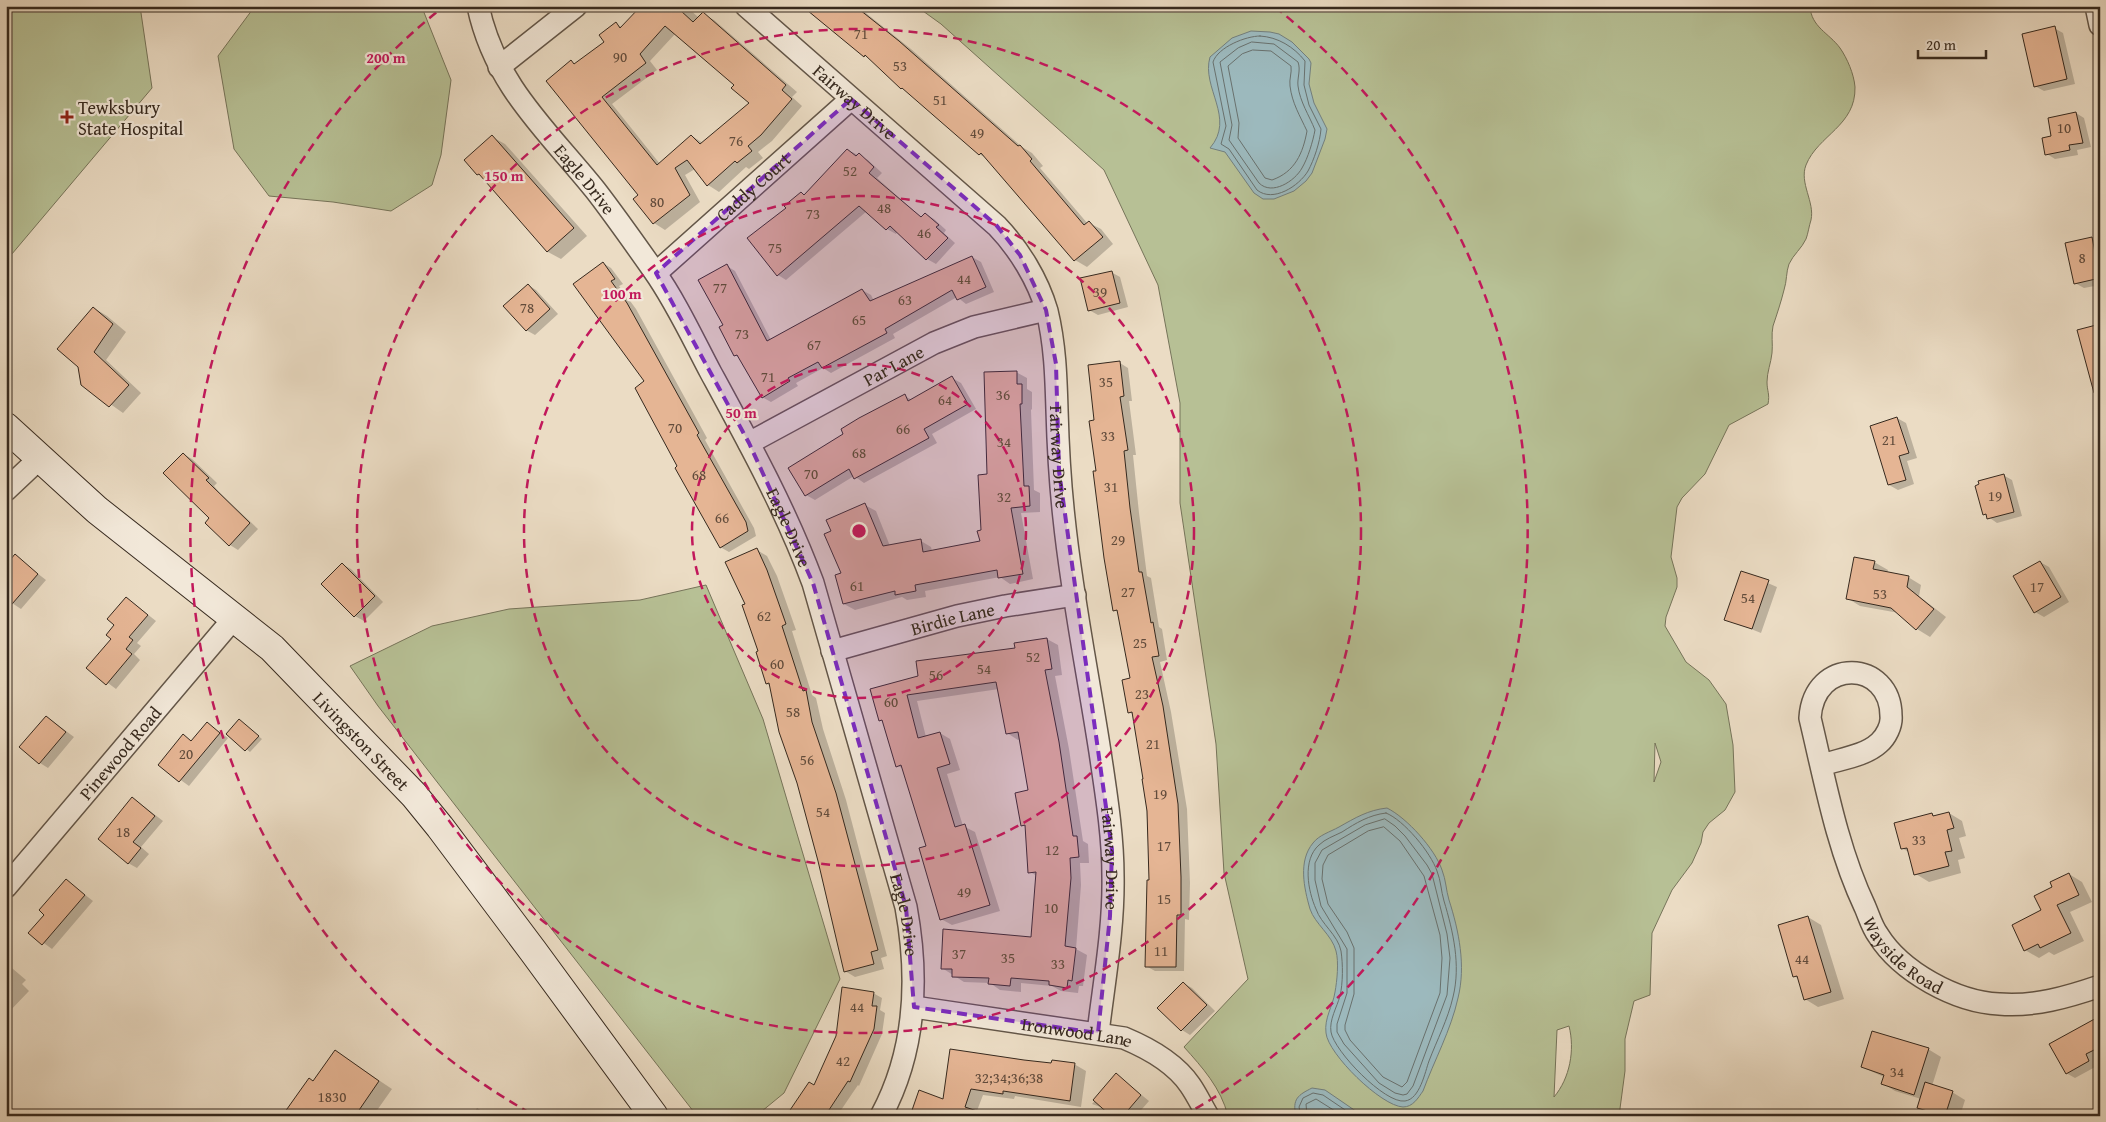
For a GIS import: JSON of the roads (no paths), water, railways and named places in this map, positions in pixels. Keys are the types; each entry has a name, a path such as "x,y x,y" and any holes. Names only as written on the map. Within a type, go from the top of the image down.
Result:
{"street":[{"name":"Eagle Drive","path":"478,6 483,30 499,67 511,88 596,192 656,273 749,443 801,549 813,583 906,907 910,928 914,1008 910,1037 903,1066 881,1116"},
{"path":"499,67 576,6"},
{"name":"Fairway Drive","path":"746,6 980,211 1011,241 1033,278 1046,310 1056,364 1059,471 1064,519 1103,774 1112,850 1111,907 1098,1033"},
{"path":"2096,6 2100,25"},
{"name":"Caddy Court","path":"656,273 851,99"},
{"name":"Par Lane","path":"749,443 934,343 974,327 1046,310"},
{"name":"Livingston Street","path":"6,427 97,510 272,648 414,796 440,827 654,1116"},
{"path":"6,490 40,458"},
{"name":"Birdie Lane","path":"832,651 957,616 1075,595"},
{"name":"Pinewood Road","path":"6,887 234,618"},
{"name":"Wayside Road","path":"1822,765 1870,749 1880,743 1888,732 1892,720 1891,707 1888,695 1879,683 1867,676 1854,672 1839,674 1826,680 1816,690 1811,704 1810,718 1822,765 1854,884 1877,935 1898,961 1930,982 1966,997 1999,1004 2040,1002 2100,986"},
{"name":"Ironwood Lane","path":"914,1008 1124,1038 1143,1046 1171,1066 1190,1084 1208,1116"}],"water":[{"path":"1251,31 1279,34 1292,42 1309,59 1311,63 1309,84 1314,103 1327,129 1312,173 1306,181 1294,191 1274,199 1263,199 1254,193 1225,152 1210,148 1217,137 1220,125 1208,69 1210,57 1232,38"},
{"path":"1387,808 1411,826 1427,844 1438,862 1456,924 1461,961 1458,998 1447,1034 1423,1091 1407,1107 1393,1104 1369,1089 1345,1065 1329,1042 1326,1033 1327,1017 1336,988 1337,955 1331,940 1312,914 1304,875 1305,858 1308,850 1318,838 1362,815"},
{"path":"1312,1088 1325,1090 1363,1116 1296,1116 1295,1105 1297,1098"}],"place":[{"name":"Tewksbury State Hospital","path":"67,117"}]}
